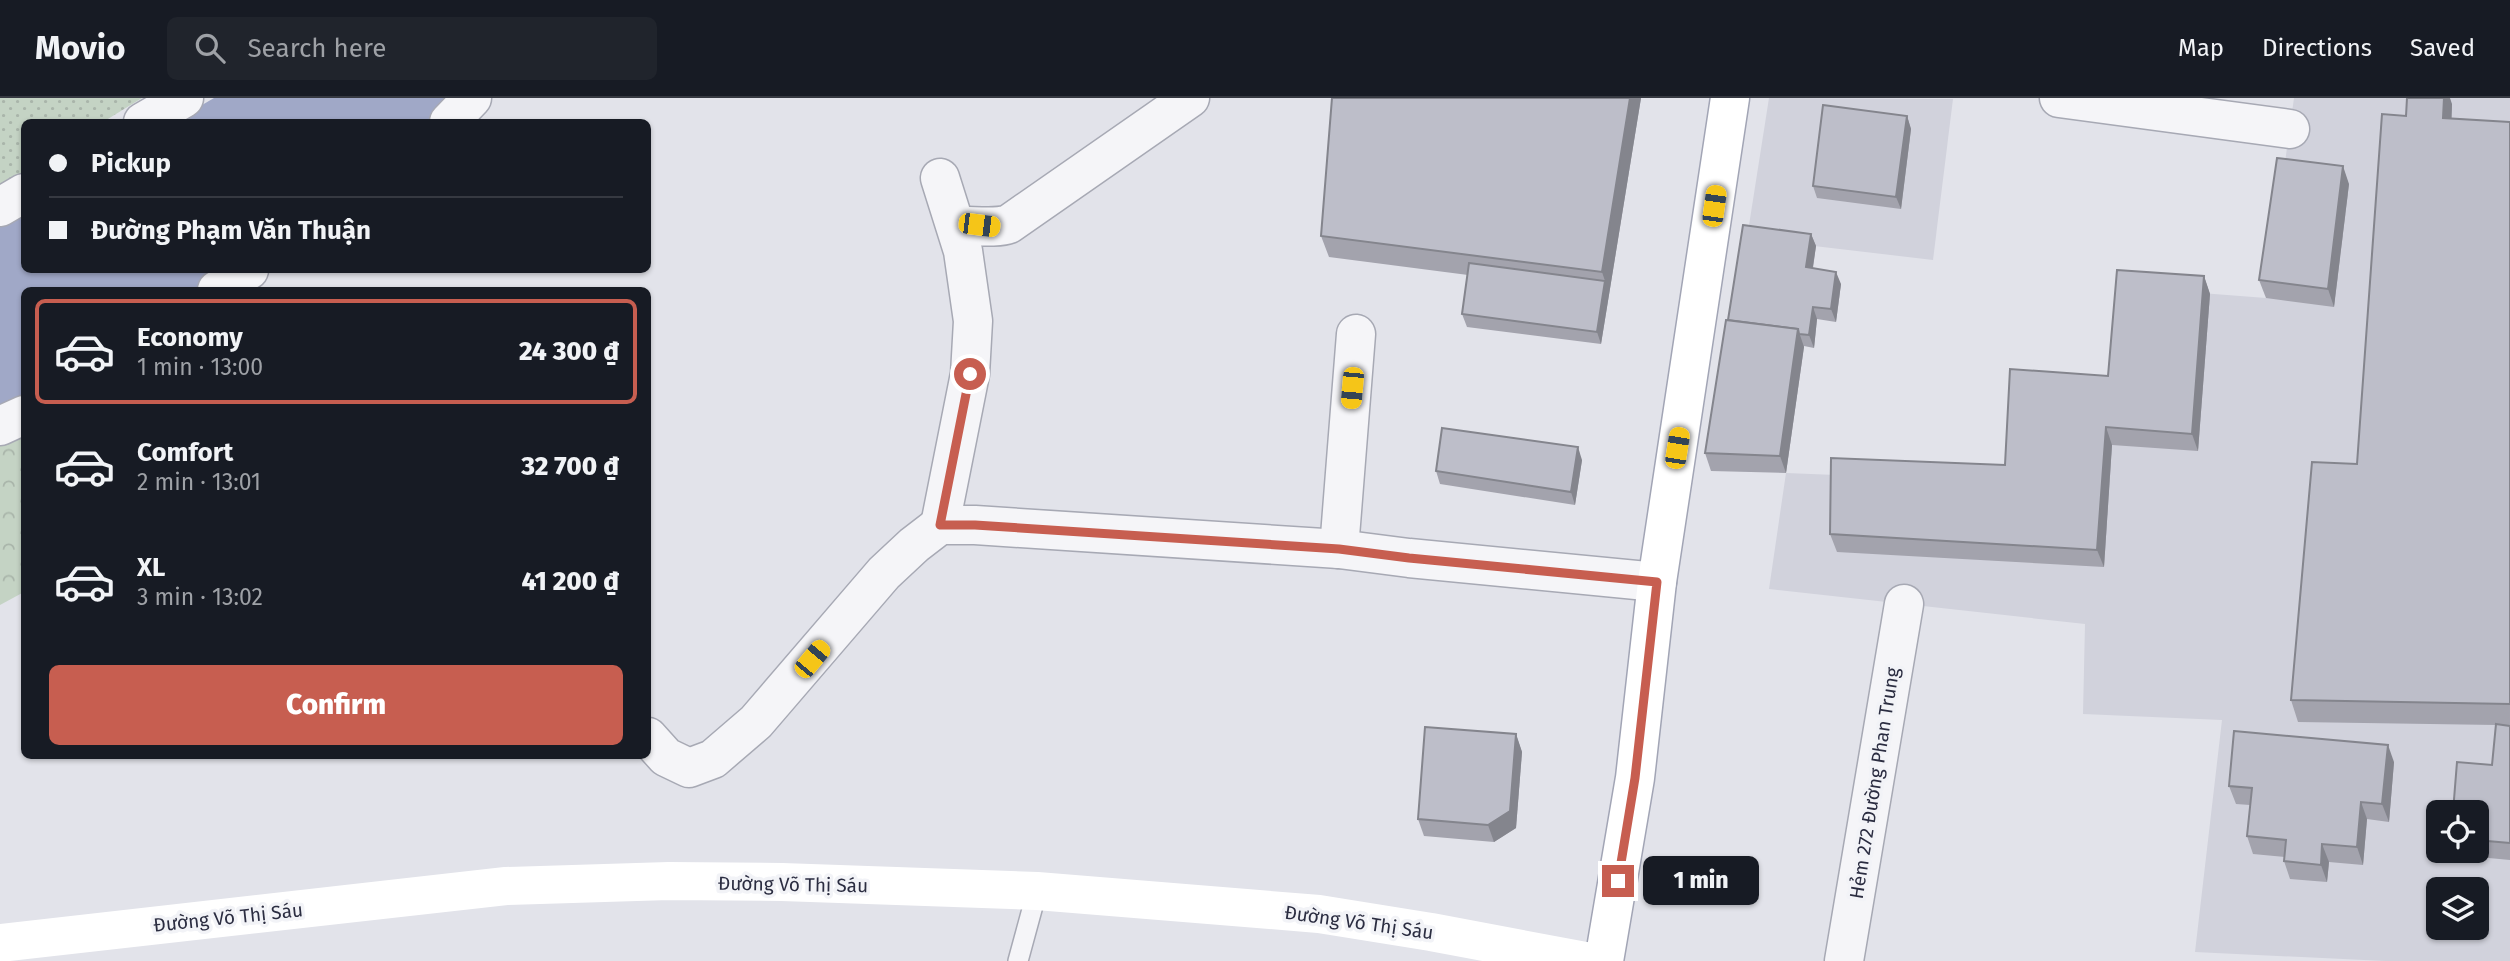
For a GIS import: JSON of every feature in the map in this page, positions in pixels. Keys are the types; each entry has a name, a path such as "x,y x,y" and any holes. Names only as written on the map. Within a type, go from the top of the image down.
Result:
{"main road":[{"path":"1604,961 1635,778 1657,582 1730,98"},
{"name":"Đường Võ Thị Sáu","path":"0,943 506,886 669,881 1037,891 1320,914 1585,961"}],"street":[{"path":"148,119 184,98"},
{"path":"452,119 472,98"},
{"path":"956,226 998,228 1009,224 1190,98"},
{"path":"2059,98 2290,129"},
{"path":"940,178 963,251 973,321 970,374 940,525"},
{"path":"0,207 21,194"},
{"path":"222,287 244,273"},
{"path":"1339,549 1356,334"},
{"path":"0,426 21,416"},
{"path":"651,740 666,757 689,768 713,759 756,722 884,573 940,525 975,525 1339,549 1657,582"},
{"name":"Hẻm 272 Đường Phan Trung","path":"1844,961 1903,604"}],"lane":[{"path":"1018,961 1037,891"}],"shaded area":[{"path":"1769,98 1953,99 1933,260 1747,238"},
{"path":"2294,98 2510,98 2510,961 2385,961 2195,952 2222,720 2083,714 2085,624 1769,589 1786,473 2011,482 2115,393 2123,287 2266,298"}],"green space":[{"path":"0,98 142,98 108,119 21,119 21,173 0,186"},
{"path":"21,433 21,594 0,605 0,442"}],"water":[{"path":"214,98 452,98 433,119 178,119"},
{"path":"21,211 21,273 221,273 198,287 21,287 21,399 0,409 0,222"}],"building":[{"path":"1332,98 1630,98 1602,272 1321,236"},
{"path":"2407,98 2444,98 2443,118 2510,122 2510,704 2291,700 2312,462 2357,464 2382,114 2406,116"},
{"path":"1823,105 1907,116 1896,197 1813,186"},
{"path":"2277,158 2343,166 2328,289 2259,280"},
{"path":"1743,225 1811,234 1806,267 1836,272 1831,309 1813,307 1809,335 1799,334 1798,329 1728,320"},
{"path":"1469,263 1605,281 1597,332 1462,314"},
{"path":"2117,270 2204,276 2192,434 2106,427 2097,550 1830,534 1831,458 2005,465 2010,369 2108,376"},
{"path":"1726,320 1798,329 1780,456 1705,453"},
{"path":"1442,428 1578,447 1571,492 1436,471"},
{"path":"2496,724 2510,726 2510,843 2489,841 2489,800 2454,800 2457,762 2492,765"},
{"path":"1425,727 1516,734 1510,811 1488,825 1418,819"},
{"path":"2234,731 2388,745 2382,804 2361,802 2357,847 2322,844 2321,865 2284,861 2286,840 2247,836 2252,788 2229,786"}],"route":[{"path":"970,374 940,525 975,525 1339,549 1657,582 1635,778 1618,881"}]}
